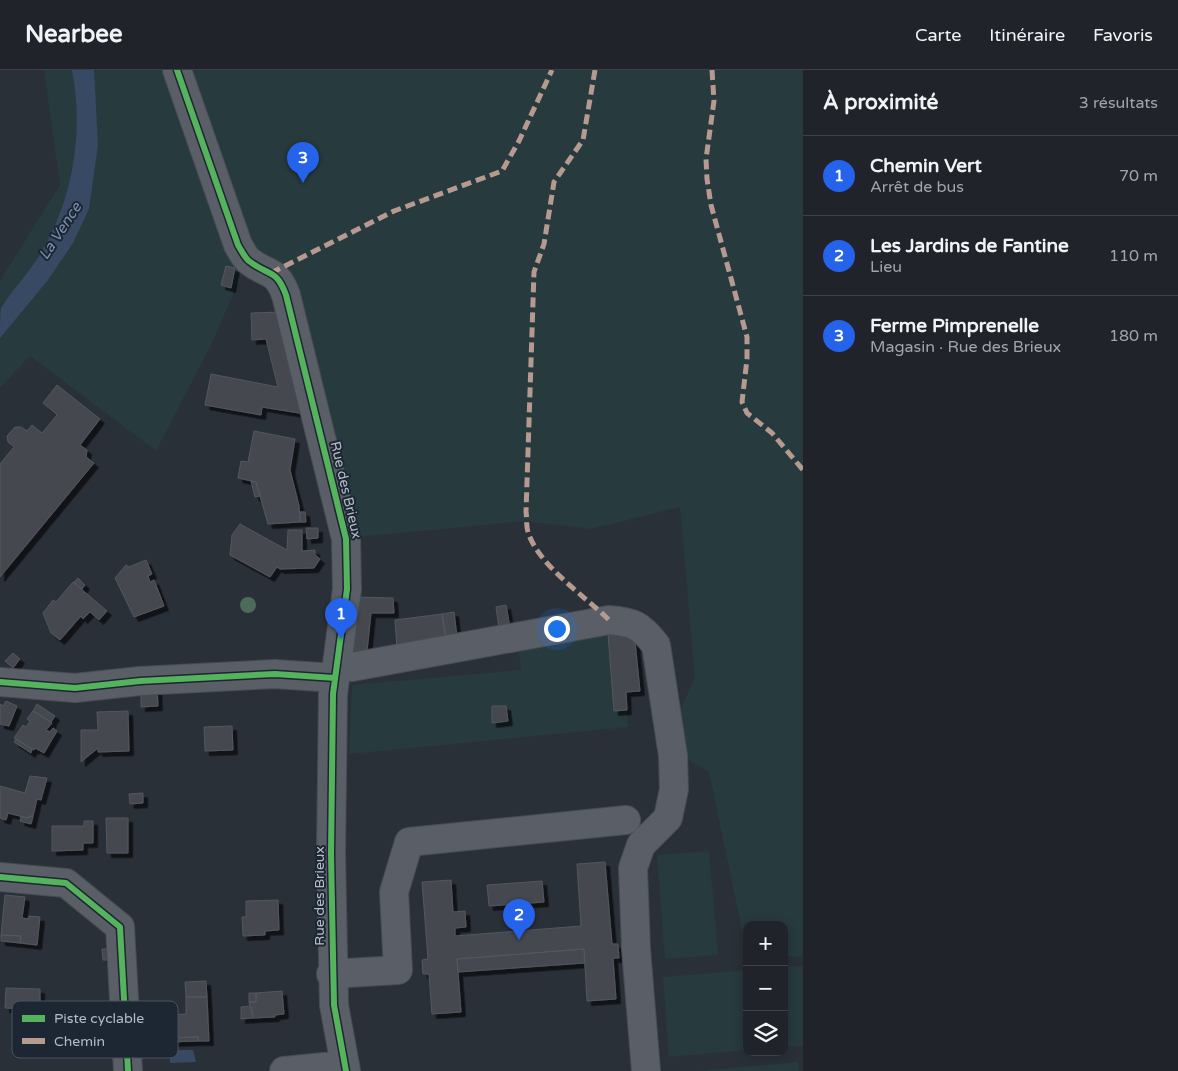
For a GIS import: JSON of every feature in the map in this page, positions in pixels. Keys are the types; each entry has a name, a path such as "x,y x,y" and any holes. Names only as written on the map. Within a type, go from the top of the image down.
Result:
{"street":[{"name":"Rue des Brieux","path":"177,70 238,245 248,261 271,273 280,281 286,295 346,539 347,589 344,672 331,854 334,1006 345,1068"},
{"path":"0,682 75,688 140,681 344,672 609,620 631,622 644,631 656,645 673,756 674,789 668,818 641,845 633,868 636,949 646,1071"},
{"path":"332,974 398,970 394,892 409,842 626,820"},
{"path":"0,877 66,883 120,927 124,1001"},
{"path":"127,1058 128,1071"},
{"path":"284,1071 345,1068"}],"green space":[{"path":"44,70 803,70 803,957 788,956 788,921 743,921 743,935 709,772 684,757 677,717 695,678 680,507 591,529 525,521 357,537 287,267 244,270 211,345 156,451 30,356 0,388 0,281 60,185"},
{"path":"595,634 608,634 614,711 627,710 628,727 349,754 352,685 521,670 518,645"},
{"path":"709,851 718,955 665,959 657,855"},
{"path":"803,966 803,1046 788,1047 788,967"},
{"path":"743,970 743,1050 669,1057 663,977"},
{"path":"798,1062 799,1071 697,1071"}],"water":[{"name":"La Vence","path":"72,70 94,70 98,145 89,209 73,243 48,280 0,338 1,308 41,253 52,232 68,188 76,141 77,117"},
{"path":"178,1050 193,1050 196,1062 170,1063 170,1058 178,1058"}],"building":[{"path":"226,266 235,268 231,288 221,285"},
{"path":"281,312 305,414 262,407 261,415 205,405 211,374 278,387 266,339 252,340 251,313"},
{"path":"57,385 100,419 80,445 87,450 86,457 94,463 0,577 0,464 14,447 8,442 7,436 15,427 21,427 27,431 32,425 42,433 57,415 43,403"},
{"path":"254,431 295,439 290,470 299,506 300,522 268,524 256,482 238,478 241,461 248,462"},
{"path":"251,481 256,482 260,496 255,497"},
{"path":"300,512 305,512 306,522 300,522"},
{"path":"240,524 287,550 288,530 302,530 302,551 315,550 315,555 320,559 314,568 280,569 277,567 270,577 230,555 232,535"},
{"path":"306,528 318,528 318,538 307,539"},
{"path":"146,560 152,574 148,576 150,582 154,580 164,606 134,617 115,578 126,565 129,567"},
{"path":"78,578 85,585 82,589 74,582"},
{"path":"73,582 107,611 99,620 90,612 83,619 81,616 60,640 51,633 43,613 53,600 56,602"},
{"path":"355,597 393,598 394,613 371,613 367,651 351,653"},
{"path":"506,605 510,628 499,629 496,607"},
{"path":"454,612 457,637 446,638 442,614"},
{"path":"442,614 447,645 397,649 395,620"},
{"path":"634,632 640,691 626,692 627,710 614,711 608,634"},
{"path":"13,653 20,659 13,668 5,661"},
{"path":"157,686 158,706 141,707 141,687"},
{"path":"6,701 17,706 9,726 0,724 0,704 3,706"},
{"path":"37,704 55,716 51,722 33,711"},
{"path":"492,706 506,706 508,721 492,723"},
{"path":"33,711 52,723 46,730 50,732 53,728 57,731 44,753 35,748 34,750 14,738 23,725 26,727 30,721 27,719"},
{"path":"128,711 129,751 98,752 98,748 81,762 81,730 98,730 97,712"},
{"path":"232,726 233,750 205,751 204,727"},
{"path":"16,739 32,749 31,753 14,742"},
{"path":"30,776 47,778 41,800 37,799 33,816 27,818 8,813 6,820 0,818 0,786 25,793"},
{"path":"143,793 143,803 130,804 129,794"},
{"path":"33,816 31,824 20,821 21,817 27,818"},
{"path":"106,818 128,818 128,853 107,853"},
{"path":"84,821 93,821 93,843 83,843 83,850 52,851 52,826 84,826"},
{"path":"605,862 612,944 618,944 619,958 613,958 616,999 587,1001 584,949 457,959 461,1012 432,1014 429,974 423,974 422,960 428,959 422,882 451,880 453,912 465,911 466,927 455,928 455,936 581,926 577,864"},
{"path":"542,881 544,902 489,906 487,885"},
{"path":"5,895 25,897 22,918 29,919 29,916 40,917 37,945 20,943 21,936 1,935"},
{"path":"278,900 279,930 265,931 265,935 243,936 242,917 246,917 246,901"},
{"path":"1,935 21,936 20,943 1,941"},
{"path":"102,949 114,949 114,960 103,960"},
{"path":"584,949 585,963 458,972 457,959"},
{"path":"206,981 207,997 186,997 185,982"},
{"path":"6,988 40,989 40,1001 12,1001 12,1008 5,1008"},
{"path":"282,991 284,1014 275,1015 275,1017 253,1018 249,1002 256,1002 256,993"},
{"path":"249,993 256,993 256,1002 249,1002"},
{"path":"186,997 207,997 209,1041 198,1041 198,1037 178,1038 178,1014 186,1014"},
{"path":"250,1006 253,1018 241,1019 241,1007"},
{"path":"198,1037 198,1041 178,1042 178,1038"}],"marked path":[{"path":"271,273 394,211 502,171 519,141 552,70"},
{"path":"595,70 583,140 554,182 544,244 534,272 526,512 528,532 533,544 542,556 563,579 609,620"},
{"path":"712,70 714,101 706,159 707,179 711,205 747,337 747,359 742,402 747,413 772,433 803,470"}],"cycle path":[{"path":"177,70 238,245 249,261 279,280 286,295 346,539 347,589 333,694 331,854 334,1005 346,1071"},
{"path":"0,682 75,688 140,681 275,674 335,678"},
{"path":"0,877 66,883 120,927 124,1001"},
{"path":"127,1058 128,1071"}],"place":[{"name":"Ferme Pimprenelle","path":"303,183"},
{"name":"Chemin Vert","path":"341,639"},
{"name":"Les Jardins de Fantine","path":"519,940"}]}
